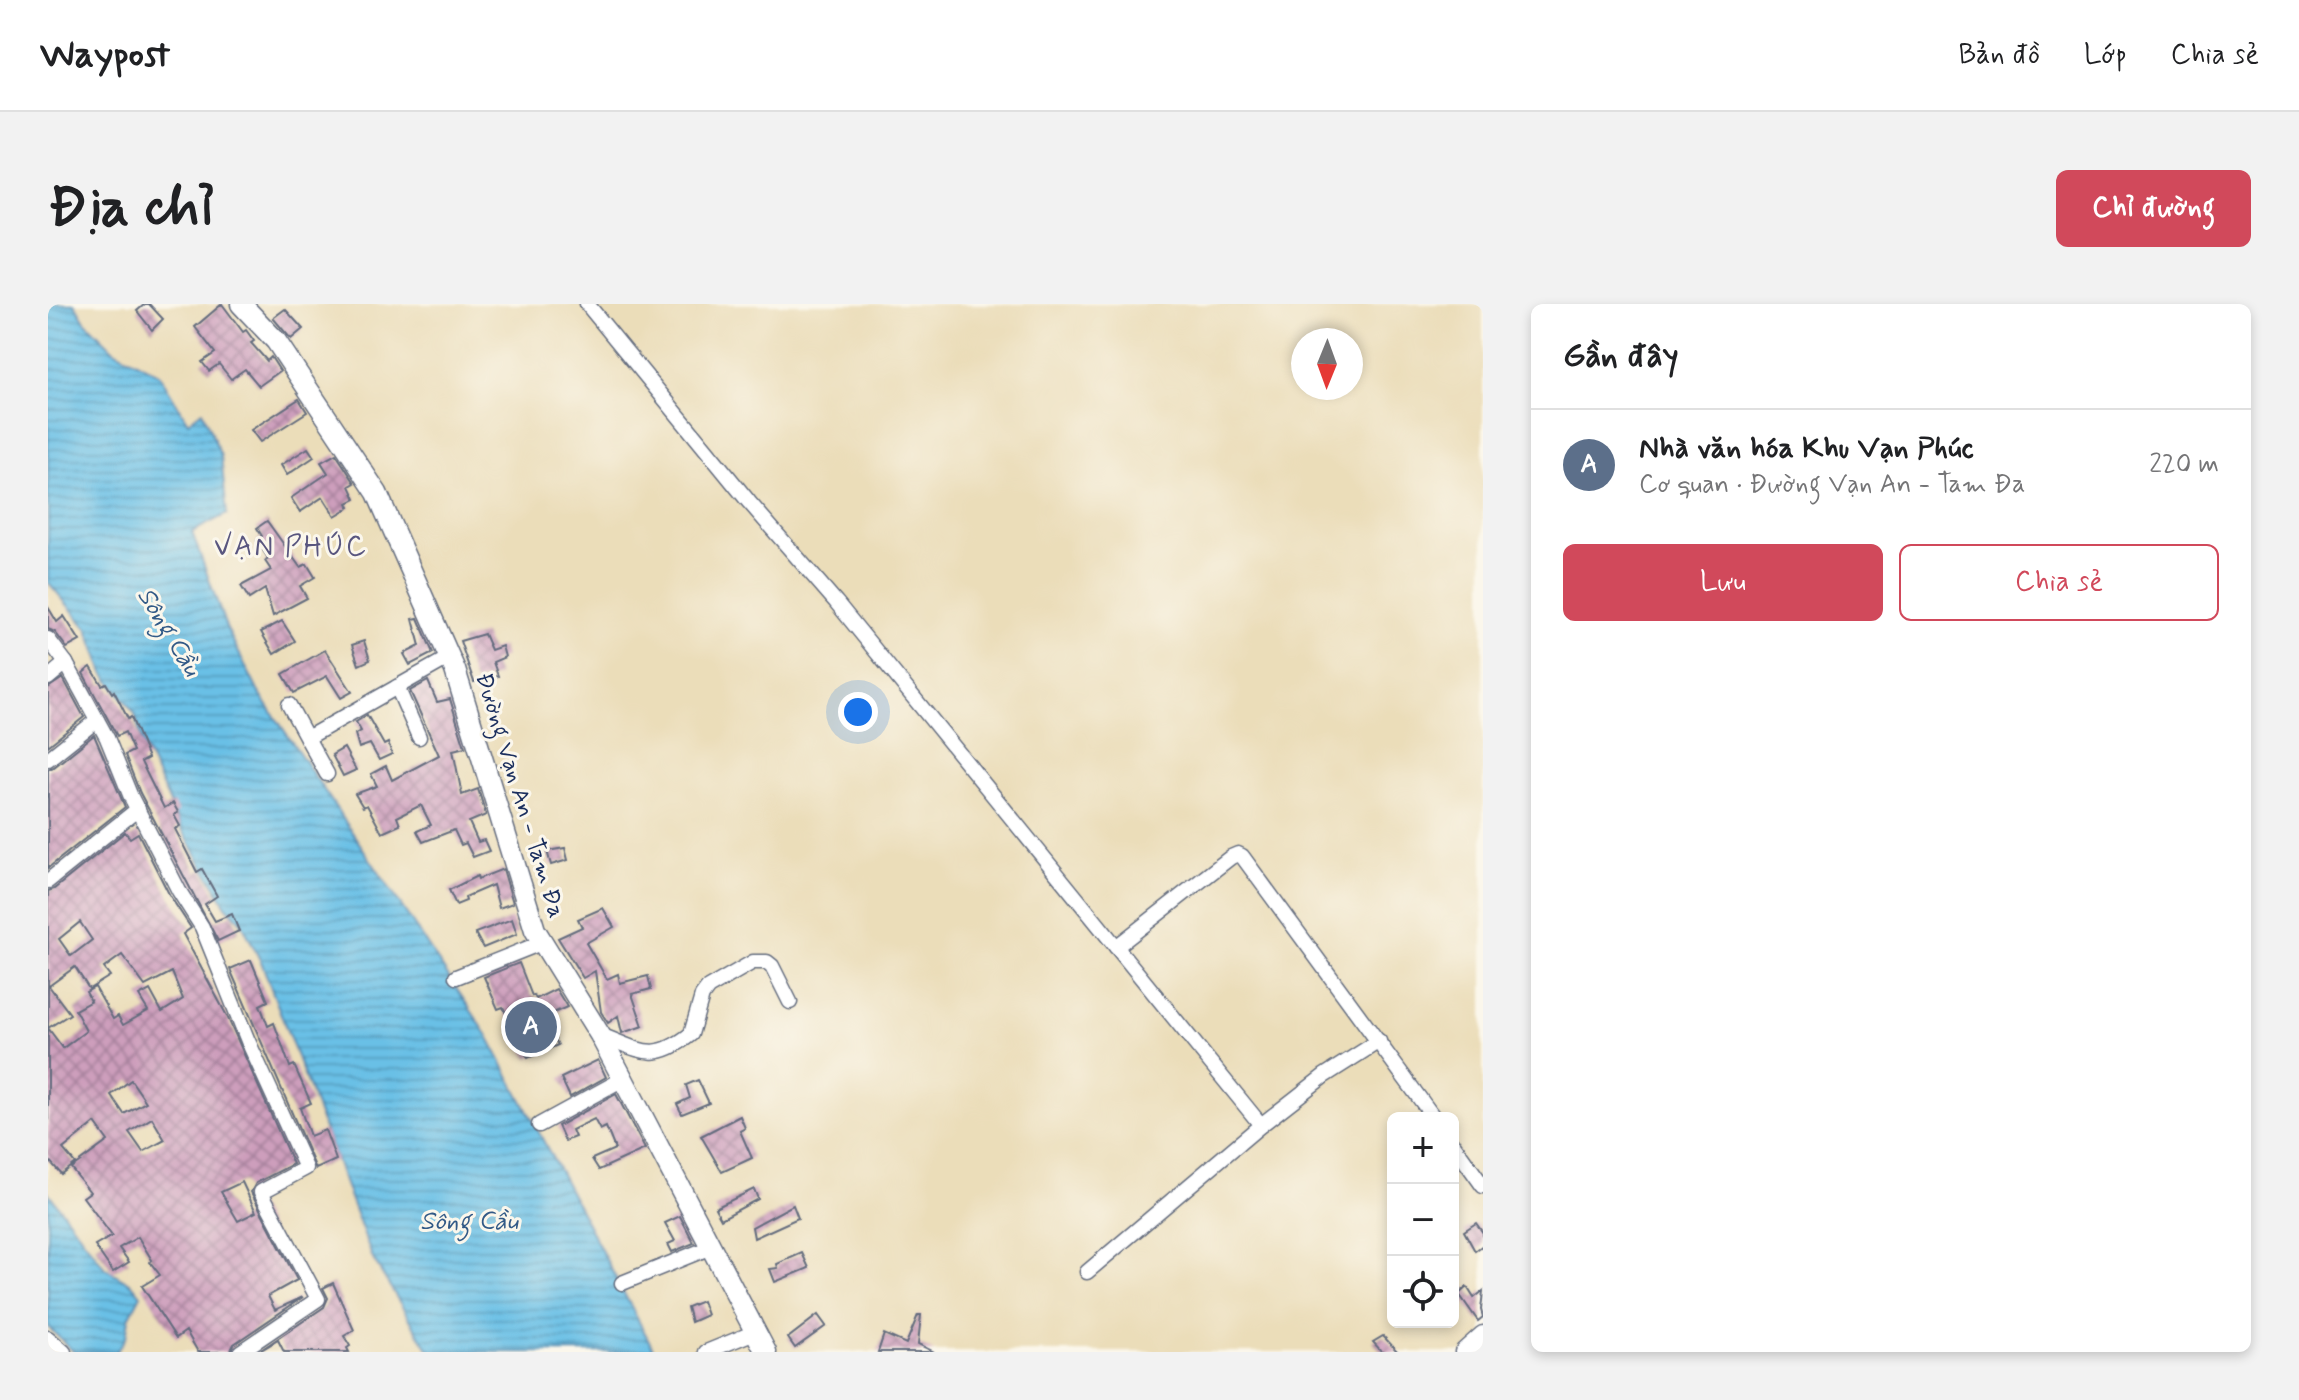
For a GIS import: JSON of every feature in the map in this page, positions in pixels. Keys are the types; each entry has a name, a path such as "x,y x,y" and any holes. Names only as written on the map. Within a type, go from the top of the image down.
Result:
{"main road":[{"name":"Đường Vạn An - Tam Đa","path":"241,304 276,341 377,493 450,657 535,930 600,1035 766,1352"}],"street":[{"path":"587,304 749,502 836,602 1261,1125"},
{"path":"48,639 66,663 97,720 179,891 202,927 248,1041 306,1168 261,1192 318,1299 240,1352"},
{"path":"307,738 450,657"},
{"path":"48,678 66,663"},
{"path":"397,687 419,737"},
{"path":"289,705 327,774"},
{"path":"48,759 97,720"},
{"path":"48,881 138,809"},
{"path":"1116,947 1238,854 1246,860 1430,1112"},
{"path":"456,977 541,943"},
{"path":"600,1035 648,1053 664,1052 691,1034 702,996 708,988 753,962 767,962 772,966 790,1002"},
{"path":"1087,1272 1261,1125 1324,1076 1379,1041"},
{"path":"539,1125 623,1079"},
{"path":"1459,1152 1483,1186"},
{"path":"622,1283 711,1247"},
{"path":"706,1352 755,1332"},
{"path":"1464,1352 1483,1335"},
{"path":"48,1338 64,1352"}],"water":[{"name":"Sông Cầu","path":"48,304 75,304 85,321 114,350 159,374 188,422 202,411 221,456 227,514 192,532 226,627 258,691 488,1036 655,1352 430,1352 373,1259 262,964 242,923 226,906 180,826 142,742 135,714 104,673 88,629 48,582"},
{"path":"48,1192 105,1268 132,1284 141,1295 129,1318 126,1337 116,1352 74,1352 48,1327"}],"building":[{"path":"149,304 163,319 152,330 137,311"},
{"path":"222,304 243,332 246,330 254,341 251,343 267,361 271,357 280,371 259,386 245,369 231,379 219,364 209,371 202,362 215,353 195,327"},
{"path":"285,309 303,329 291,339 273,318"},
{"path":"299,399 307,412 260,442 251,430"},
{"path":"308,448 314,457 287,475 281,465"},
{"path":"336,454 355,483 350,486 356,499 348,503 350,507 335,516 323,497 300,512 291,498 328,473 321,462"},
{"path":"267,521 300,567 307,564 315,577 300,586 307,598 273,616 265,589 249,599 241,586 271,570 265,561 268,558 257,541 262,536 257,528"},
{"path":"48,607 57,622 64,616 80,641 67,648 55,632 48,629"},
{"path":"418,618 433,653 410,665 404,654 420,646 413,619"},
{"path":"282,621 295,641 274,654 261,632"},
{"path":"484,634 491,650 502,646 505,657 493,662 498,676 474,682 460,641"},
{"path":"364,641 370,660 359,665 352,645"},
{"path":"325,650 352,692 341,698 327,676 294,693 283,674"},
{"path":"91,667 102,685 106,683 112,693 114,691 128,719 131,717 148,758 141,762 164,808 173,803 178,812 174,815 180,826 175,829 197,872 202,869 217,896 205,904 215,921 232,914 239,931 218,941 140,793 125,755 133,751 125,732 117,736 83,673"},
{"path":"63,678 84,717 48,746 48,688"},
{"path":"428,681 437,702 450,699 465,747 453,750 462,795 478,789 486,815 469,822 478,842 484,840 489,851 473,857 466,843 461,845 454,830 423,842 417,831 431,825 421,805 397,817 400,825 382,833 367,805 363,807 355,794 377,786 371,774 386,766 392,780 439,755 410,691"},
{"path":"367,715 384,745 388,743 392,754 379,760 370,744 359,748 355,734 361,731 356,722"},
{"path":"94,735 125,807 48,868 48,769"},
{"path":"344,748 356,770 343,776 332,755"},
{"path":"125,832 130,838 138,833 170,896 191,928 183,934 227,1016 293,1164 256,1183 251,1192 297,1280 268,1296 275,1310 303,1297 234,1344 230,1352 198,1352 186,1331 176,1338 142,1286 160,1275 138,1237 119,1248 129,1262 113,1272 95,1246 112,1236 83,1197 90,1192 71,1168 108,1141 95,1123 63,1149 75,1163 61,1174 48,1159 48,1028 48,891","holes":["80,922 92,940 71,956 59,939","122,955 145,986 172,972 183,999 162,1012 150,990 139,996 148,1011 123,1025 118,1016 113,1019 95,987 86,992 91,1001 75,1010 86,1031 63,1048 48,1028 70,1014 49,986 75,967 89,989 110,976 104,968","131,1080 146,1102 124,1114 111,1095","152,1118 165,1140 143,1152 129,1132","242,1182 256,1212 238,1221 221,1192"]},
{"path":"565,848 568,860 551,865 547,851"},
{"path":"503,869 513,903 499,908 493,885 465,897 466,901 456,905 449,890 477,876 478,879"},
{"path":"603,908 614,927 586,943 607,979 618,974 620,983 648,976 651,989 632,994 643,1026 622,1033 618,1016 608,1023 601,1012 595,971 583,978 558,938 582,927 578,919"},
{"path":"512,919 517,934 483,948 475,933"},
{"path":"251,960 268,1001 260,1005 268,1026 274,1023 290,1067 294,1065 311,1103 300,1108 310,1136 325,1130 336,1160 316,1169 230,969"},
{"path":"519,963 532,996 536,999 556,989 567,1007 544,1017 558,1045 528,1058 503,1007 498,1009 484,977"},
{"path":"598,1060 606,1077 570,1097 561,1078"},
{"path":"698,1080 709,1103 682,1114 677,1104 690,1098 686,1085"},
{"path":"616,1094 645,1149 599,1170 592,1159 615,1149 606,1127 600,1130 594,1119 572,1130 575,1137 565,1141 558,1126"},
{"path":"740,1116 745,1128 740,1131 752,1158 722,1172 701,1136"},
{"path":"754,1189 758,1199 721,1219 715,1208"},
{"path":"793,1205 798,1218 754,1238 752,1227"},
{"path":"680,1216 694,1243 672,1252 668,1244 675,1241 665,1223"},
{"path":"1476,1223 1483,1233 1483,1245 1475,1251 1464,1231"},
{"path":"802,1253 809,1268 775,1282 770,1269 778,1268 777,1264"},
{"path":"333,1283 354,1330 344,1336 350,1346 347,1348 349,1352 284,1352 278,1340 258,1352 324,1307 328,1298 323,1288"},
{"path":"1467,1287 1474,1298 1483,1291 1483,1317 1478,1321 1459,1294"},
{"path":"702,1301 707,1315 691,1322 687,1307"},
{"path":"818,1315 826,1326 795,1348 788,1338"},
{"path":"918,1315 921,1315 918,1344 934,1352 878,1352 884,1334 906,1344"},
{"path":"1383,1336 1398,1352 1382,1352 1373,1342"}],"place":[{"name":"Nhà văn hóa Khu Vạn Phúc","path":"531,1027"}],"district":[{"name":"VẠN PHÚC","path":"291,545"}]}
